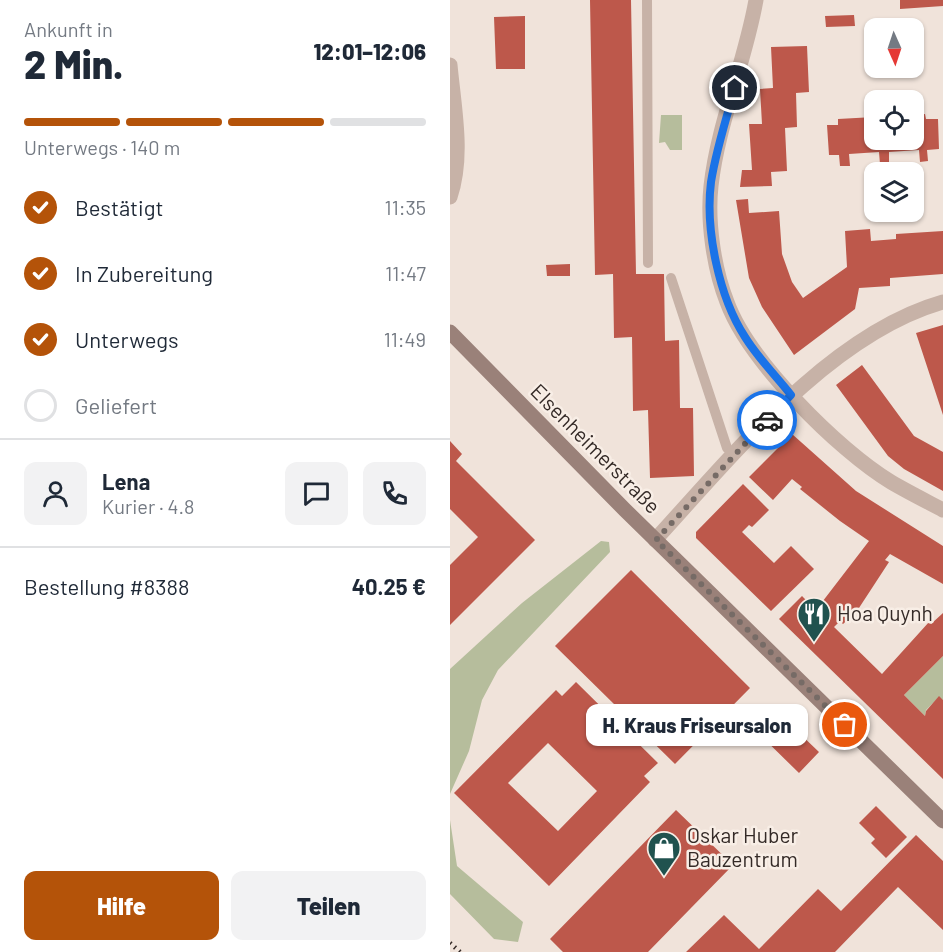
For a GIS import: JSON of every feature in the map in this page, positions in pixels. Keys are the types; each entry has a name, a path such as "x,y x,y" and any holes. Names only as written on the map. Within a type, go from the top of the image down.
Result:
{"main road":[{"name":"Elsenheimerstraße","path":"450,332 656,540 943,821"}],"street":[{"path":"756,0 751,31 716,155 710,192 719,278 727,304 745,338 791,395 841,444 889,481 943,510"},
{"path":"450,65 456,131 456,180 450,197"},
{"path":"656,540 791,395 875,331 922,308 943,302"}],"lane":[{"path":"648,0 648,264"},
{"path":"671,278 727,448"}],"green space":[{"path":"661,115 682,115 682,150 670,150 665,142 659,143"},
{"path":"601,541 609,542 610,552 498,670 482,700 469,751 450,794 450,669 522,603"},
{"path":"943,656 943,700 939,697 926,710 925,716 904,695"},
{"path":"450,820 457,866 523,922 518,942 494,939 450,894"}],"building":[{"path":"590,0 631,0 636,274 664,274 665,341 679,340 680,408 693,408 694,476 650,478 648,410 633,411 632,337 614,338 613,274 595,275"},
{"path":"900,0 943,0 943,6 900,9"},
{"path":"854,15 855,26 826,27 825,16"},
{"path":"525,16 525,69 496,69 494,17"},
{"path":"807,46 809,92 796,93 797,127 785,128 787,171 771,172 772,186 740,187 742,170 752,170 749,124 762,124 760,89 773,88 771,47"},
{"path":"924,114 926,119 938,119 939,149 927,150 928,161 920,162 919,150 924,150"},
{"path":"864,118 864,150 919,150 889,152 889,162 880,162 879,152 849,154 850,166 840,166 839,155 829,155 827,125 838,125 838,119"},
{"path":"748,199 749,213 779,211 782,254 792,282 803,298 847,267 845,231 870,229 871,241 896,239 896,234 943,231 943,274 890,278 890,286 859,288 855,309 794,355 762,307 749,278 736,200"},
{"path":"570,264 570,276 547,276 546,265"},
{"path":"943,325 943,415 916,333"},
{"path":"862,365 914,436 943,452 943,491 904,469 888,456 836,385"},
{"path":"792,434 856,491 943,546 943,584 890,554 885,560 889,562 857,611 843,624 840,621 834,627 882,674 929,622 931,624 943,613 943,656 904,695 925,716 926,711 939,696 943,700 943,779 779,619 802,596 816,610 869,541 800,489 802,487 792,479 773,500 749,477"},
{"path":"450,441 462,454 456,461 535,540 450,625 450,565 478,537 450,509"},
{"path":"743,484 769,510 752,527 749,525 742,532 774,563 791,546 814,569 771,611 696,538 696,532"},
{"path":"631,570 750,688 675,764 555,646"},
{"path":"576,682 658,763 644,776 650,782 549,886 454,793 556,690 562,696","holes":["548,743 597,791 558,831 508,783"]},
{"path":"774,709 819,752 799,773 754,729"},
{"path":"876,806 907,837 886,858 871,843 875,839 859,823"},
{"path":"676,810 733,865 648,952 563,952 550,939"},
{"path":"916,835 943,861 943,930 898,887 835,952 686,952 724,915 759,949 818,889 841,911"}],"railway":[{"path":"450,943 460,952"}],"way so far":[{"path":"767,420 656,540 845,725"}],"place":[{"name":"Hoa Quynh","path":"814,643"},
{"name":"H. Kraus Friseursalon","path":"845,725"},
{"name":"Oskar Huber Bauzentrum","path":"664,877"}],"route":[{"path":"735,88 716,155 711,182 712,222 719,278 727,304 745,338 791,395 767,420"}]}
